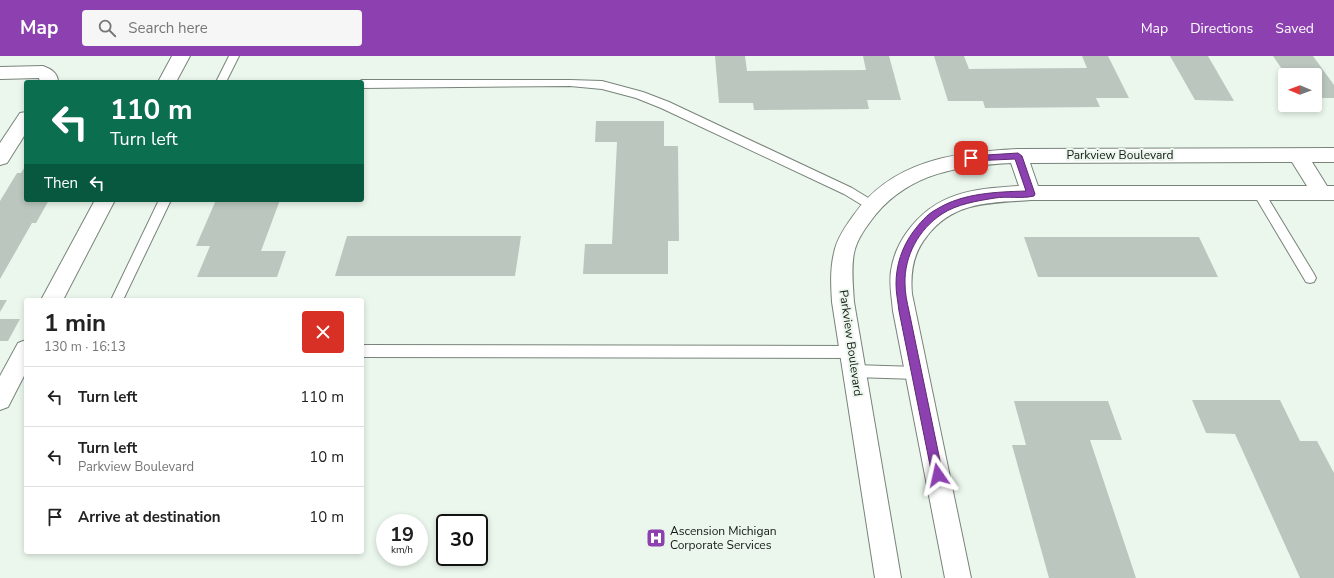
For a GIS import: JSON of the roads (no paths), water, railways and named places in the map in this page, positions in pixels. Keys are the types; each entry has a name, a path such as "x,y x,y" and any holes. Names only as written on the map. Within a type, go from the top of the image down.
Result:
{"street":[{"path":"168,80 181,56"},
{"path":"0,73 25,72 47,79"},
{"path":"0,158 24,121"},
{"path":"1297,155 1328,193"},
{"name":"Parkview Boulevard","path":"888,578 843,302 842,275 844,252 852,234 871,205 884,193 902,181 928,168 957,160 1018,156 1334,155"},
{"path":"1018,156 1031,194"},
{"path":"958,578 904,311 901,284 902,265 909,244 923,225 939,211 966,200 996,195 1328,193"},
{"path":"53,298 104,202"},
{"path":"0,399 24,354"}],"lane":[{"path":"222,80 234,56"},
{"path":"364,84 570,83 602,85 639,95 671,108 840,188 871,205"},
{"path":"1259,193 1310,278"},
{"path":"118,298 164,202"},
{"path":"364,351 853,361 917,373"}],"place":[{"name":"Ascension Michigan Corporate Services","path":"656,538"}]}
